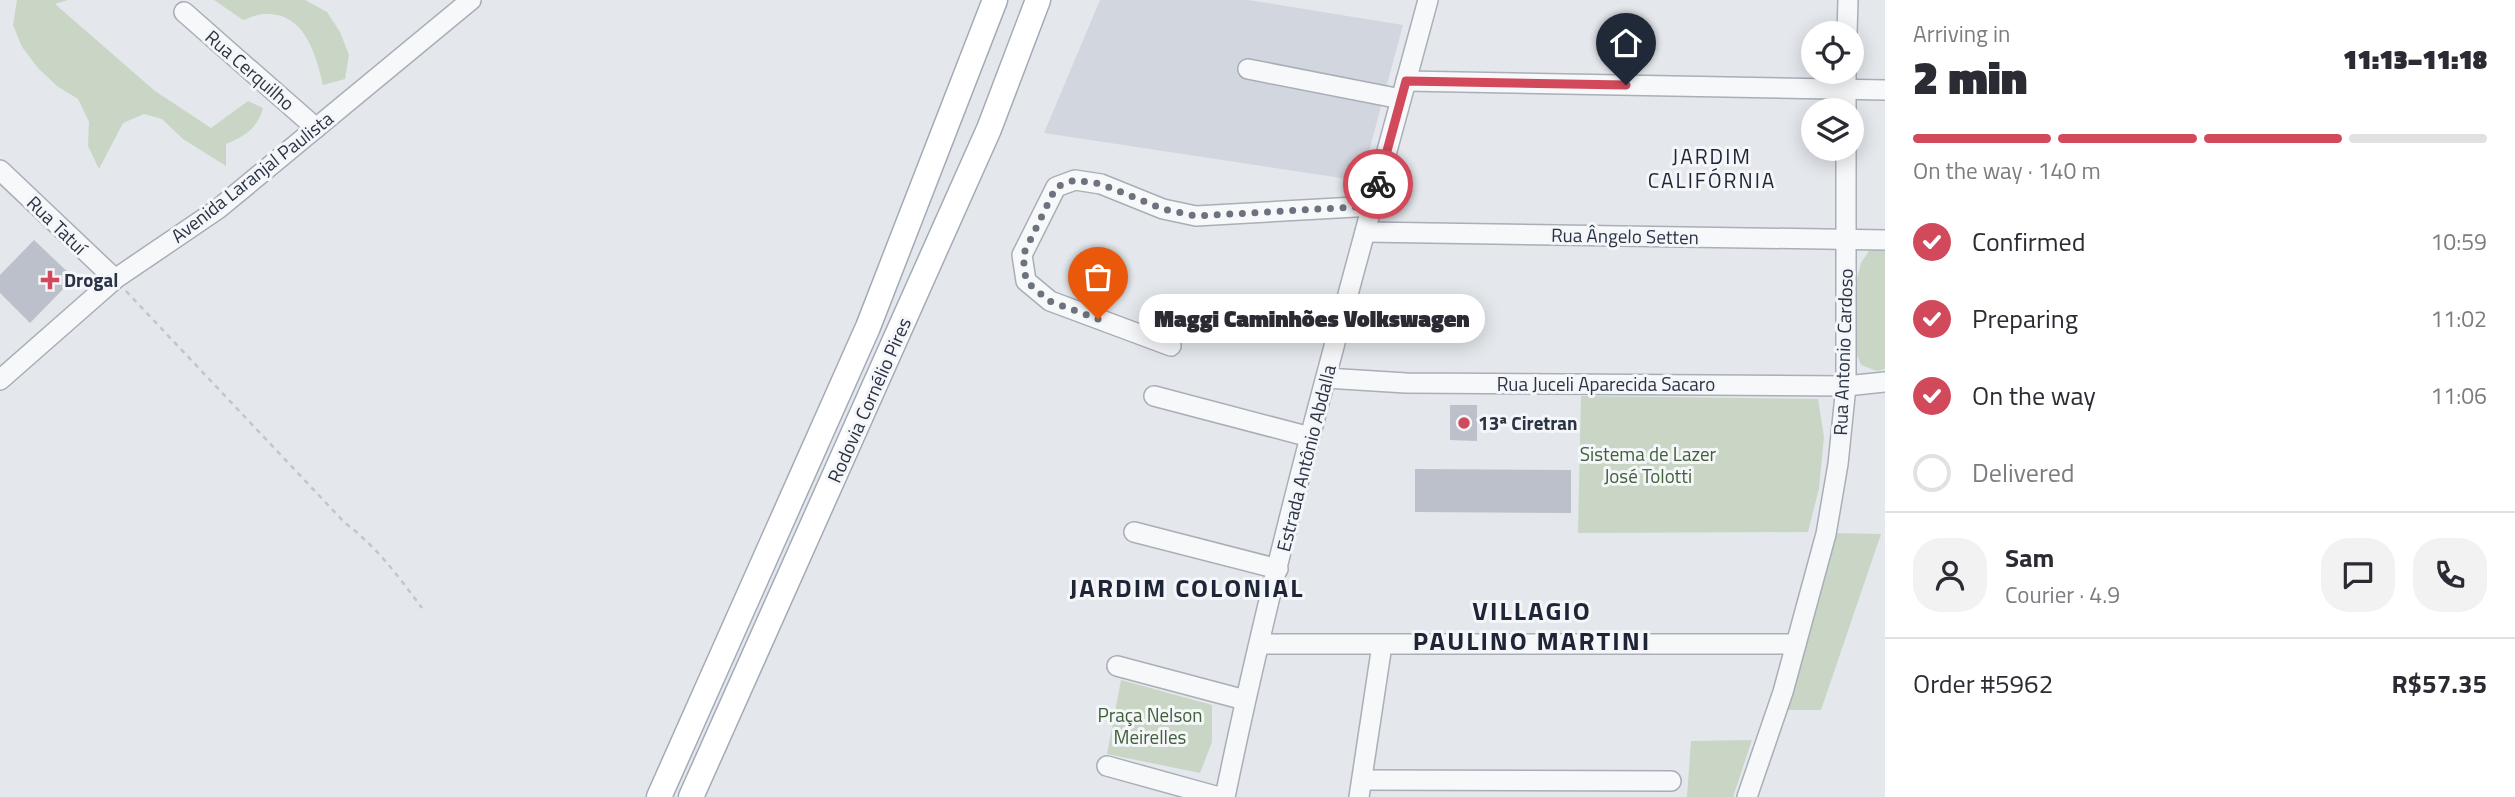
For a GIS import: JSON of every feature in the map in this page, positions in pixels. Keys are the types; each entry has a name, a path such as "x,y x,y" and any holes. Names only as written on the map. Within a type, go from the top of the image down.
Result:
{"main road":[{"name":"Rodovia Cornélio Pires","path":"659,797 868,327 995,0"},
{"name":"Rodovia Cornélio Pires","path":"691,797 989,129 1038,0"}],"street":[{"name":"Avenida Laranjal Paulista","path":"0,380 114,279 218,209 471,0"},
{"name":"Estrada Antônio Abdalla","path":"1225,797 1245,700 1310,437 1428,0"},
{"path":"1847,0 1847,21"},
{"name":"Rua Cerquilho","path":"184,12 316,128"},
{"path":"1248,69 1404,90 1801,82"},
{"path":"1859,84 1885,90"},
{"name":"Rua Antonio Cardoso","path":"1747,797 1796,644 1826,534 1838,464 1846,386 1846,161"},
{"name":"Rua Tatuí","path":"0,170 114,279"},
{"path":"1171,346 1049,301 1026,281 1023,255 1056,187 1075,180 1101,184 1163,209 1196,216 1373,206"},
{"name":"Rua Ângelo Setten","path":"1365,232 1885,240"},
{"name":"Rua Juceli Aparecida Sacaro","path":"1326,378 1406,383 1846,386 1885,382"},
{"path":"1154,396 1310,437"},
{"path":"1134,532 1278,569"},
{"path":"1260,644 1796,644"},
{"path":"1382,645 1361,788 1671,782"},
{"path":"1117,666 1245,700"},
{"path":"1107,766 1219,797"}],"path":[{"path":"114,279 345,523 364,537 422,608"}],"shaded area":[{"path":"1100,0 1248,0 1403,25 1361,181 1044,133"}],"green space":[{"path":"17,0 68,0 55,4 155,91 211,128 248,101 263,108 261,115 249,131 226,144 226,166 183,139 162,119 144,114 123,123 99,169 88,146 89,122 78,99 57,86 38,68 22,47 13,25"},
{"path":"214,0 305,0 327,12 340,32 349,55 345,79 323,85 317,61 306,37 290,20 279,15 265,14 243,20"},
{"path":"1885,249 1885,369 1877,371 1861,365 1855,350 1856,283 1861,263 1869,251"},
{"name":"Sistema de Lazer José Tolotti","path":"1581,396 1818,399 1824,437 1819,488 1808,532 1578,533"},
{"path":"1831,533 1881,534 1821,710 1782,710"},
{"name":"Praça Nelson Meirelles","path":"1121,680 1212,705 1212,742 1200,773 1107,754"},
{"path":"1752,740 1733,797 1687,797 1691,741"}],"building":[{"path":"34,240 74,278 30,323 0,293 0,275"},
{"name":"13ª Ciretran","path":"1450,405 1477,405 1477,441 1450,440"},
{"path":"1415,469 1571,470 1571,513 1415,512"}],"way so far":[{"path":"1098,319 1049,301 1026,281 1023,255 1056,187 1075,180 1101,184 1163,209 1196,216 1373,206 1378,184"}],"place":[{"name":"Drogal","path":"50,280"},
{"name":"Maggi Caminhões Volkswagen","path":"1098,319"},
{"name":"13ª Ciretran","path":"1464,423"}],"district":[{"name":"JARDIM CALIFÓRNIA","path":"1712,169"},
{"name":"JARDIM COLONIAL","path":"1187,588"},
{"name":"VILLAGIO PAULINO MARTINI","path":"1532,626"}],"route":[{"path":"1378,184 1406,81 1626,85"}]}
